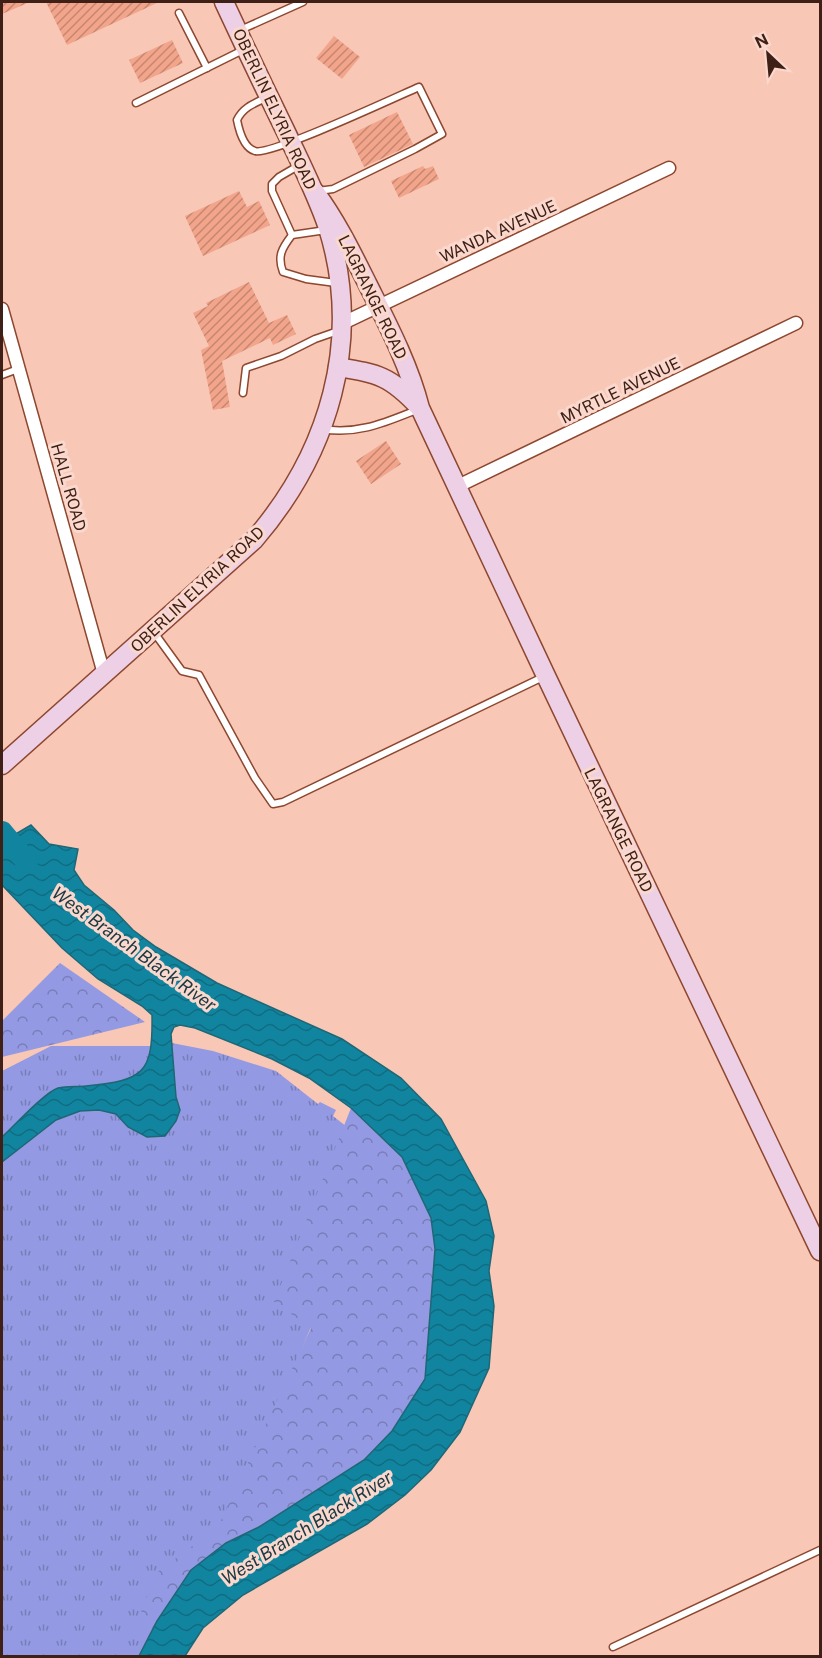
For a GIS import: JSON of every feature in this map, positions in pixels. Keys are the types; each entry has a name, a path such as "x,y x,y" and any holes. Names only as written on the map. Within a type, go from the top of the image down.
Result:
{"main road":[{"name":"OBERLIN ELYRIA ROAD","path":"2,765 233,559 272,519 303,472 322,429 338,367 341,327 339,284 328,229 315,192 224,2"},
{"name":"LAGRANGE ROAD","path":"315,192 334,218 378,306 412,379 420,408 820,1251"},
{"name":"LAGRANGE ROAD","path":"338,367 387,378 402,389 420,408"}],"street":[{"name":"WANDA AVENUE","path":"341,327 378,306 669,168"},
{"name":"HALL ROAD","path":"2,309 104,674"},
{"name":"MYRTLE AVENUE","path":"458,486 796,323"}],"lane":[{"path":"238,31 303,2"},
{"path":"179,13 207,68"},
{"path":"136,103 246,49"},
{"path":"269,96 248,106 237,120 246,144 253,151 260,152 291,142 419,87 442,134 333,189 315,192"},
{"path":"291,235 272,191 272,184 301,164"},
{"path":"328,229 291,235 282,248 278,260 283,272 298,278 339,284"},
{"path":"243,393 246,368 281,356 341,327"},
{"path":"2,375 18,369"},
{"path":"322,429 340,432 357,431 385,423 420,408"},
{"path":"153,631 182,671 198,675 255,778 273,804 283,802 546,676"},
{"path":"613,1647 820,1550"}],"green space":[{"path":"60,963 145,1022 2,1057 2,1021"},
{"path":"172,1043 213,1051 276,1071 318,1104 320,1102 336,1110 333,1116 383,1155 207,1575 160,1656 2,1656 2,1071 51,1046 152,1046"},
{"path":"351,1108 402,1157 431,1218 435,1249 425,1379 392,1431 364,1460 259,1527 226,1543 191,1570 149,1636 135,1628 156,1573 218,1527 311,1328 274,1302"}],"water":[{"path":"31,825 49,844 78,849 74,870 84,885 114,910 133,930 156,947 217,983 342,1039 401,1078 441,1119 486,1201 494,1236 489,1271 494,1306 489,1368 460,1432 431,1470 405,1495 367,1524 243,1595 203,1628 185,1656 139,1656 157,1621 191,1570 226,1543 259,1527 364,1460 392,1431 425,1379 435,1249 431,1218 402,1157 351,1108 309,1078 272,1059 195,1028 180,1025 174,1027 171,1034 176,1097 180,1110 176,1121 165,1136 147,1137 128,1127 116,1114 99,1110 80,1111 56,1120 2,1162 2,1137 45,1096 58,1088 106,1084 133,1076 147,1062 152,1035 152,1015 142,1006 98,979 62,948 2,885 2,842"}],"building":[{"path":"2,2 30,2 2,14"},
{"path":"46,2 159,2 67,45"},
{"path":"334,36 360,57 342,79 316,58"},
{"path":"172,40 183,63 140,83 129,60"},
{"path":"397,112 413,144 364,167 349,135"},
{"path":"423,166 425,169 433,166 439,179 399,198 391,181"},
{"path":"239,191 247,207 259,201 270,225 203,256 185,216"},
{"path":"249,282 269,323 287,315 296,334 273,345 270,338 222,361 230,407 213,410 201,350 209,346 193,313 208,306 206,303"},
{"path":"386,441 401,464 371,484 356,461"}],"waterway":[{"name":"West Branch Black River","path":"2,832 27,862"}]}
